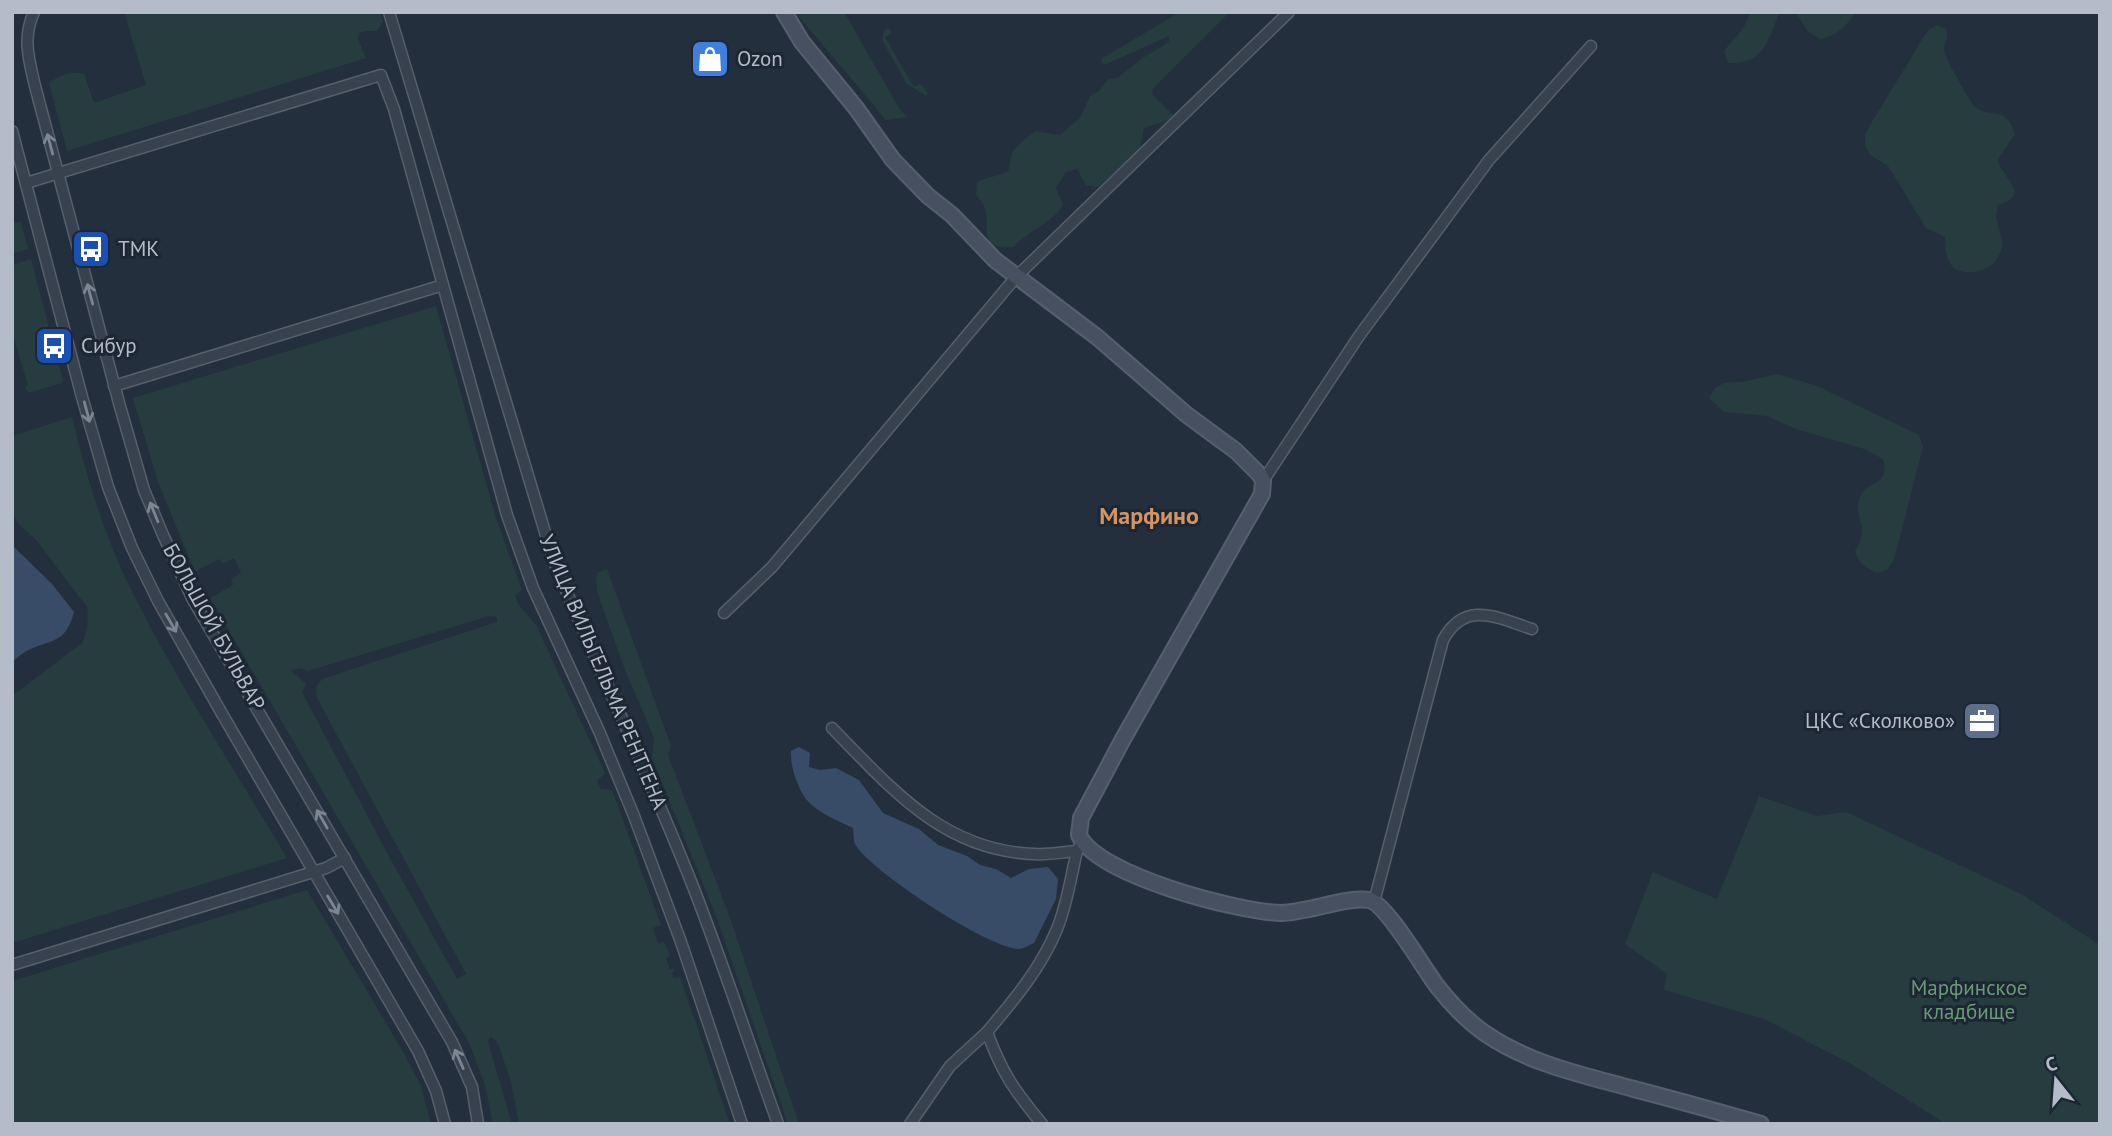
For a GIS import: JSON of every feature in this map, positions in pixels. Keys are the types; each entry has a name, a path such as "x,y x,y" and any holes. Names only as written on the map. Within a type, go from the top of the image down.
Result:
{"street":[{"name":"БОЛЬШОЙ БУЛЬВАР","path":"34,12 29,24 26,47 114,386 144,490 193,600 452,1042 472,1087 478,1124"},
{"name":"УЛИЦА ВИЛЬГЕЛЬМА РЕНТГЕНА","path":"389,12 554,562 693,886 778,1124"},
{"path":"783,12 802,43 856,108 893,160 928,196 952,215 978,244 1016,277 1097,337 1187,415 1236,451 1257,471 1263,481"},
{"path":"723,614 772,567 1016,277 1289,12"},
{"path":"911,1124 950,1066 987,1032 1045,956 1058,926 1079,846 1079,828 1090,800 1262,494 1263,481 1360,336 1489,160 1591,46"},
{"name":"УЛИЦА ВИЛЬГЕЛЬМА РЕНТГЕНА","path":"58,174 382,75 394,109 499,489 528,576 608,751 634,816 681,942 742,1124"},
{"name":"БОЛЬШОЙ БУЛЬВАР","path":"12,131 101,462 132,548 158,601 418,1051 436,1091 444,1124"},
{"path":"26,183 58,174"},
{"path":"114,386 443,285"},
{"path":"1374,901 1443,640 1464,618 1476,614 1489,614 1532,629"},
{"path":"832,728 893,790 923,816 960,838 998,850 1035,854 1079,846 1157,884 1261,911 1297,912 1361,899 1374,901 1388,915 1417,959 1452,1004 1476,1026 1508,1048 1569,1071 1761,1124"},
{"path":"12,964 313,872 345,858"},
{"path":"987,1032 999,1065 1014,1090 1042,1124"}],"green space":[{"path":"124,12 380,12 383,22 377,31 359,33 358,39 366,58 67,151 49,83 65,74 84,74 94,103 146,85"},
{"path":"795,12 844,12 899,108 908,117 886,120"},
{"path":"1180,12 1230,12 1153,88 1152,94 1173,115 1169,120 1144,128 1140,147 1098,187 1086,185 1077,169 1066,172 1056,188 1063,204 1054,216 1014,247 993,245 987,234 986,212 976,195 977,182 1009,170 1013,151 1035,131 1060,135 1080,118 1090,96 1100,90 1107,80 1119,77 1138,61 1169,42 1169,36 1104,65 1101,59"},
{"path":"1750,12 1780,12 1768,41 1758,55 1750,60 1728,63 1724,51 1743,28"},
{"path":"1795,12 1856,12 1841,30 1820,39 1808,32"},
{"path":"1937,25 1946,29 1945,54 1973,105 1982,111 2003,115 2015,134 1998,159 2015,194 1998,205 1996,216 2003,246 1992,265 1974,272 1961,271 1951,265 1946,254 1945,237 1926,228 1888,166 1870,155 1865,145 1865,134 1870,125 1928,30"},
{"path":"889,28 892,33 885,37 914,87 921,84 928,93 926,96 907,84 882,40 884,31"},
{"path":"12,218 15,223 21,222 28,249 12,254"},
{"path":"31,259 63,380 62,383 28,393 12,332 12,265"},
{"path":"436,306 496,518 522,590 515,595 518,604 536,625 605,773 597,781 601,789 612,790 661,925 653,928 658,943 664,942 670,956 666,958 670,969 674,969 673,978 680,977 730,1124 519,1124 511,1082 497,1041 490,1037 488,1042 512,1124 493,1124 485,1085 469,1043 210,598 233,585 231,579 241,573 234,558 223,564 219,559 195,572 158,482 133,398","holes":["489,616 497,617 497,622 322,679 316,687 317,698 466,974 457,979 302,692 306,684 291,671 299,668 308,671"]},
{"path":"1777,374 1817,386 1919,435 1923,447 1894,560 1888,569 1878,573 1870,569 1861,562 1855,551 1862,534 1858,510 1860,497 1863,491 1884,475 1883,459 1864,449 1796,429 1767,416 1724,412 1709,398 1715,388 1724,383"},
{"path":"72,417 94,498 124,575 182,683 287,858 12,943 12,696 82,643 88,616 87,607 12,513 12,436"},
{"path":"607,569 671,746 668,755 729,915 799,1124 788,1124 716,916 652,758 654,738 625,670 597,592 597,573"},
{"name":"Марфинское кладбище","path":"1759,796 1817,816 1846,812 2023,895 2100,945 2100,1124 1946,1124 1853,1065 1764,1019 1664,990 1667,974 1625,944 1653,872 1717,899"},
{"path":"307,890 405,1055 421,1086 431,1124 12,1124 12,981"}],"water":[{"path":"12,545 52,584 74,612 61,636 25,652 12,662"},
{"path":"799,747 810,753 809,767 820,770 836,768 859,780 883,813 919,829 938,845 1011,878 1029,869 1048,867 1058,879 1056,899 1034,943 1019,949 1004,946 958,923 882,871 855,844 853,828 821,812 806,799 797,782 792,763 791,751"}],"place":[{"name":"Ozon","path":"710,59"},
{"name":"ТМК","path":"91,249"},
{"name":"Сибур","path":"54,346"},
{"name":"ЦКС «Сколково»","path":"1982,721"}],"district":[{"name":"Марфино","path":"1149,516"}]}
